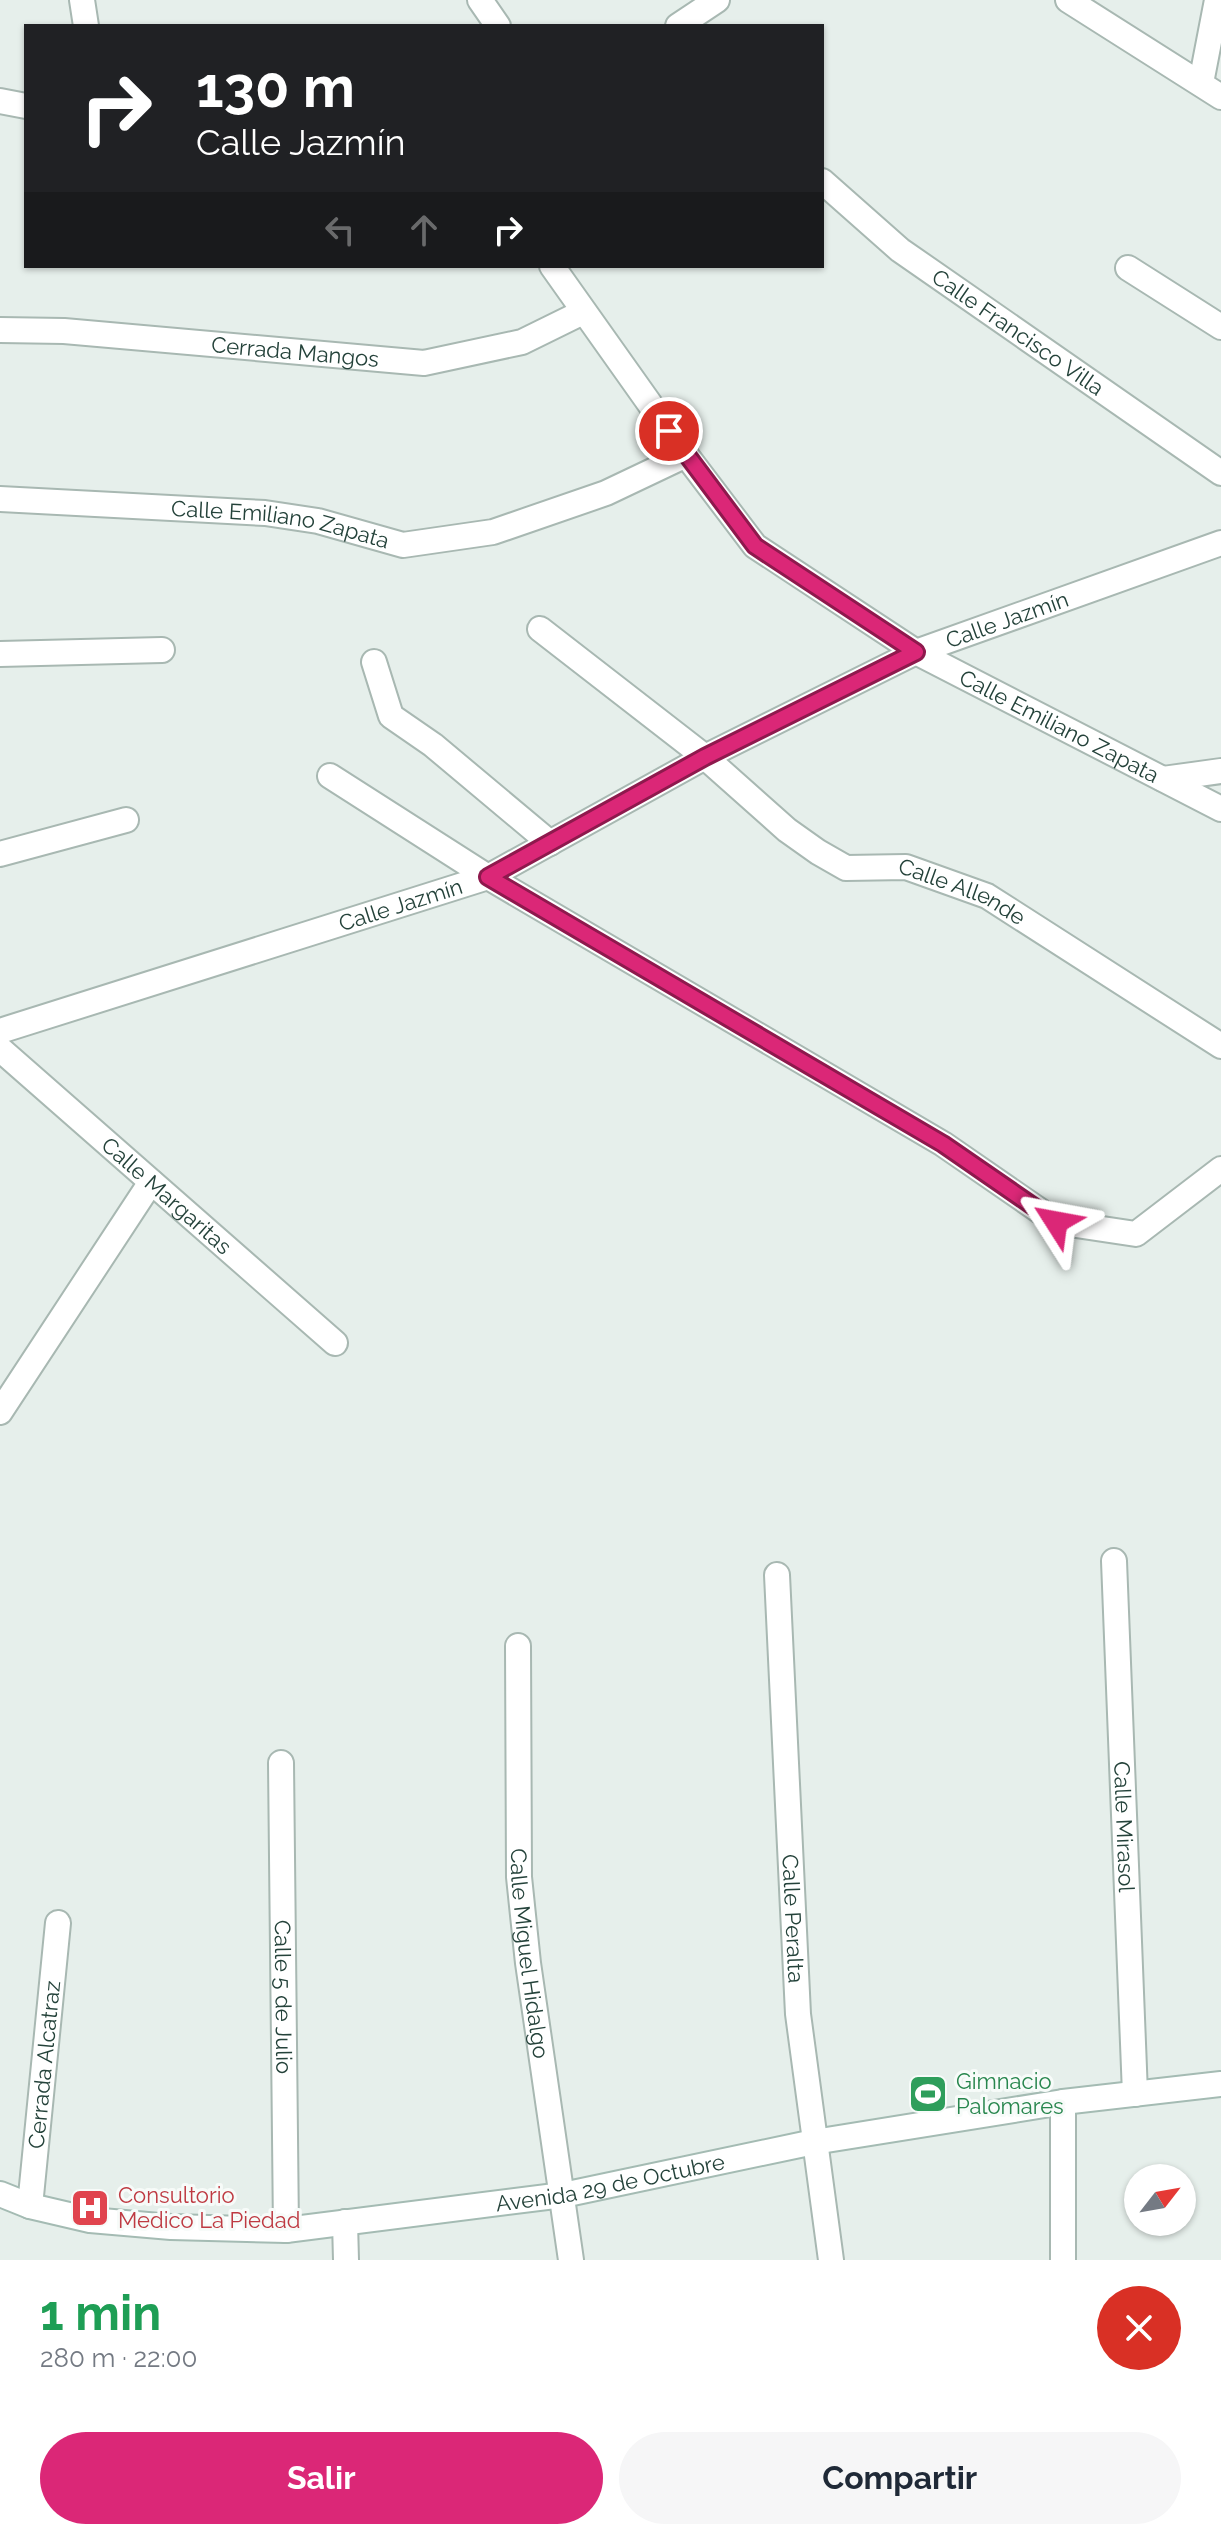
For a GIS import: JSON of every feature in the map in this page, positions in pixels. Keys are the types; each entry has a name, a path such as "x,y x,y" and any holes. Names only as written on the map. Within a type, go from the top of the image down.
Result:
{"street":[{"path":"82,0 86,24"},
{"path":"480,0 497,24"},
{"path":"681,24 717,0"},
{"path":"1068,0 1221,97"},
{"path":"1201,83 1217,0"},
{"path":"0,101 24,106"},
{"name":"Calle Francisco Villa","path":"824,183 900,250 1221,473"},
{"name":"Calle Emiliano Zapata","path":"553,268 686,455 755,546 916,652 1221,809"},
{"path":"1128,268 1221,327"},
{"name":"Cerrada Mangos","path":"0,330 64,331 424,363 522,342 583,312"},
{"name":"Calle Emiliano Zapata","path":"0,499 265,513 318,521 403,545 493,532 606,493 686,455"},
{"name":"Calle Jazmín","path":"0,1031 488,877 705,757 916,652 1221,543"},
{"name":"Calle Allende","path":"540,629 705,757 787,830 836,863 846,868 906,867 987,896 1221,1046"},
{"path":"0,654 162,650"},
{"path":"374,662 391,716 433,745 550,843"},
{"path":"1163,779 1221,771"},
{"path":"330,776 488,877 943,1144 1056,1222 1136,1234 1221,1169"},
{"path":"0,854 126,820"},
{"name":"Calle Margaritas","path":"0,1049 335,1343"},
{"path":"0,1412 151,1182"},
{"name":"Calle Mirasol","path":"1114,1561 1135,2094"},
{"name":"Calle Peralta","path":"777,1575 798,2014 831,2260"},
{"name":"Calle Miguel Hidalgo","path":"518,1646 519,1877 528,1963 571,2260"},
{"name":"Calle 5 de Julio","path":"281,1763 286,2230"},
{"name":"Cerrada Alcatraz","path":"30,2206 58,1923"},
{"name":"Avenida 29 de Octubre","path":"0,2194 30,2206 90,2220 171,2227 286,2230 563,2195 814,2142 1063,2102 1221,2084"},
{"path":"1063,2102 1063,2260"},
{"path":"345,2222 346,2260"}],"place":[{"name":"Gimnacio Palomares","path":"928,2094"},
{"name":"Consultorio Medico La Piedad","path":"90,2208"}],"route":[{"path":"669,431 755,546 916,652 705,757 488,877 943,1144 1056,1222"}]}
